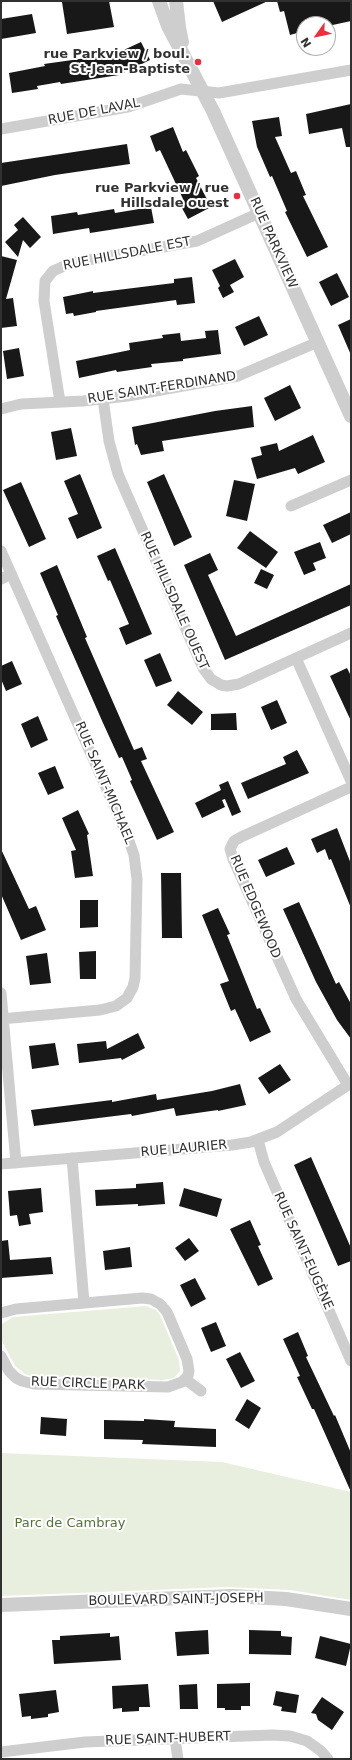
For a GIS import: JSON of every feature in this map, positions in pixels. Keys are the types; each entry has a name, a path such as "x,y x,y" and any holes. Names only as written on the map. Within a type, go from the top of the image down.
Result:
{"street":[{"name":"RUE PARKVIEW","path":"160,1 168,26 203,91 351,416"},
{"name":"RUE PARKVIEW","path":"176,1 179,32 192,71"},
{"name":"RUE DE LAVAL","path":"1,129 128,107 182,89 219,93 351,70"},
{"name":"RUE HILLSDALE EST","path":"60,402 44,301 45,281 53,271 71,263 197,241 259,212"},
{"name":"RUE SAINT-FERDINAND","path":"1,409 15,404 103,399 238,376 318,342"},
{"name":"RUE HILLSDALE OUEST","path":"103,399 110,441 118,474 207,674 211,679 221,685 232,686 351,633"},
{"path":"291,506 351,480"},
{"name":"RUE SAINT-MICHAEL","path":"1,552 6,577 131,845 137,879 136,970 130,993 122,1003 100,1010 2,1019"},
{"path":"296,658 351,781"},
{"name":"RUE EDGEWOOD","path":"349,1084 296,999 233,859 230,849 234,841 241,837 351,787"},
{"path":"1,993 2,1019 16,1163"},
{"name":"RUE LAURIER","path":"1,1164 232,1145 258,1140 276,1132 349,1084"},
{"name":"RUE SAINT-EUGÈNE","path":"258,1140 264,1162 351,1361"},
{"path":"72,1158 84,1303"},
{"path":"1,1313 16,1309 147,1298 160,1304 167,1312 186,1359 189,1371 185,1379 201,1391"},
{"name":"RUE CIRCLE PARK","path":"1,1356 12,1374 22,1381 34,1384 168,1387 178,1385 185,1379"},
{"name":"BOULEVARD SAINT-JOSEPH","path":"1,1605 232,1596 286,1599 351,1609"},
{"name":"RUE SAINT-HUBERT","path":"1,1752 85,1742 266,1735 290,1736 307,1741 315,1745 328,1759"},
{"path":"175,1739 178,1759"}],"green space":[{"path":"146,1306 156,1310 160,1315 179,1360 180,1371 174,1378 163,1380 31,1376 25,1374 15,1366 1,1339 2,1324 13,1317"},
{"name":"Parc de Cambray","path":"1,1453 222,1462 351,1492 351,1600 290,1590 228,1587 1,1596"}],"building":[{"path":"109,1 114,27 67,34 62,2"},
{"path":"213,1 268,1 222,22"},
{"path":"277,1 351,1 351,21 336,24 336,16 296,16 296,33 290,35 284,11 280,12"},
{"path":"32,14 36,33 1,39 1,19"},
{"path":"141,42 150,60 119,75 61,84 60,82 37,86 38,89 12,93 9,73 45,66 44,64 115,54"},
{"path":"351,104 351,147 346,147 342,128 309,134 306,114"},
{"path":"279,117 282,136 275,137 291,173 296,171 306,195 303,196 328,247 307,257 285,212 287,211 272,176 270,177 257,147 252,121"},
{"path":"173,127 183,152 186,150 199,176 196,178 211,207 188,219 178,201 183,199 160,150 156,152 150,136"},
{"path":"127,144 130,164 55,175 1,186 1,163"},
{"path":"151,207 154,223 90,233 89,228 53,234 51,216 77,212 78,215 114,209 115,213"},
{"path":"23,217 41,237 30,248 23,240 18,257 5,242 18,230 14,225"},
{"path":"1,256 17,260 6,299 13,298 17,326 1,328"},
{"path":"235,259 244,277 230,285 234,292 223,298 218,288 220,286 212,270"},
{"path":"337,273 349,297 331,306 319,282"},
{"path":"192,277 195,303 177,305 176,300 96,311 74,316 73,313 66,314 63,297 93,291 93,293 174,283 174,279"},
{"path":"259,316 268,335 244,346 235,327"},
{"path":"351,319 351,355 338,325"},
{"path":"218,330 221,354 183,359 183,361 151,364 152,367 117,372 116,370 79,378 76,361 130,350 129,343 163,338 162,335 180,333 181,341 206,338 205,331"},
{"path":"19,348 24,376 7,379 3,351"},
{"path":"290,385 301,408 275,421 264,398"},
{"path":"252,406 254,427 162,441 164,451 141,455 137,444 135,445 132,427 215,411"},
{"path":"71,428 77,456 56,460 51,432"},
{"path":"313,435 325,462 298,474 295,468 257,479 251,458 262,455 260,447 277,443 279,451"},
{"path":"80,474 102,528 77,539 68,518 78,514 64,481"},
{"path":"164,474 192,537 174,546 147,482"},
{"path":"234,480 255,484 247,521 226,516"},
{"path":"21,482 46,539 29,547 3,490"},
{"path":"351,512 351,534 332,543 323,525"},
{"path":"250,531 278,552 266,568 237,548"},
{"path":"320,542 326,558 313,563 316,570 304,575 294,552"},
{"path":"115,548 152,634 126,645 119,628 129,624 110,580 108,581 97,556"},
{"path":"210,553 218,570 208,575 236,636 351,584 351,605 225,660 184,565"},
{"path":"57,565 87,637 85,638 134,750 142,747 147,759 141,761 174,832 157,840 130,781 132,780 122,757 119,758 56,616 58,615 40,573"},
{"path":"261,569 274,575 267,589 254,583"},
{"path":"160,653 172,681 156,687 144,660"},
{"path":"12,661 22,684 6,691 1,679 1,666"},
{"path":"347,668 351,676 351,721 330,676"},
{"path":"178,691 203,712 192,725 167,705"},
{"path":"277,700 287,723 271,730 261,707"},
{"path":"236,713 237,730 211,730 211,714"},
{"path":"38,716 48,740 31,748 21,724"},
{"path":"297,750 309,773 248,799 241,783 286,764 283,757"},
{"path":"55,766 64,788 48,795 38,773"},
{"path":"228,781 241,812 232,816 225,799 222,800 225,807 202,818 195,803 221,790 219,785"},
{"path":"78,810 89,834 87,835 93,876 75,878 71,851 76,850 62,818"},
{"path":"337,828 351,864 351,908 331,859 329,860 325,849 317,853 311,839"},
{"path":"287,847 295,864 266,877 258,860"},
{"path":"1,849 29,909 36,906 46,930 21,940 1,894"},
{"path":"161,873 181,873 182,938 162,938"},
{"path":"80,900 98,900 98,927 80,928"},
{"path":"299,902 336,984 339,982 351,1004 351,1039 337,1020 316,982 283,909"},
{"path":"218,908 230,934 227,935 257,1009 260,1008 271,1032 250,1042 235,1009 231,1011 220,984 229,981 202,915"},
{"path":"96,951 96,979 80,979 79,952"},
{"path":"47,953 51,983 30,985 26,956"},
{"path":"138,1033 145,1048 122,1060 121,1058 79,1063 77,1044 106,1041 107,1049"},
{"path":"55,1043 59,1065 32,1069 29,1046"},
{"path":"280,1064 291,1080 269,1094 258,1078"},
{"path":"240,1084 246,1105 218,1111 176,1116 174,1108 132,1116 131,1114 34,1126 31,1110 112,1100 112,1102 156,1094 157,1100 212,1091"},
{"path":"311,1157 351,1248 351,1261 338,1266 294,1165"},
{"path":"163,1182 165,1204 138,1206 138,1204 96,1206 95,1190 136,1188 136,1184"},
{"path":"41,1188 43,1212 29,1214 31,1224 19,1226 17,1215 10,1216 8,1191"},
{"path":"184,1188 222,1199 217,1217 179,1206"},
{"path":"250,1220 261,1245 258,1246 273,1279 258,1286 230,1229"},
{"path":"189,1238 199,1251 185,1261 175,1248"},
{"path":"8,1240 10,1260 51,1257 53,1274 1,1278 1,1241"},
{"path":"130,1247 132,1267 105,1270 103,1251"},
{"path":"195,1278 206,1299 191,1307 180,1285"},
{"path":"216,1322 226,1346 211,1352 201,1328"},
{"path":"298,1332 308,1356 306,1357 334,1416 335,1415 351,1453 351,1492 314,1409 312,1409 297,1377 300,1376 283,1339"},
{"path":"240,1352 255,1381 241,1388 226,1359"},
{"path":"247,1399 261,1408 249,1429 235,1420"},
{"path":"41,1417 67,1419 66,1436 40,1434"},
{"path":"144,1419 175,1421 174,1427 216,1429 216,1447 142,1444 143,1440 104,1439 104,1420 144,1421"},
{"path":"208,1630 209,1654 177,1656 175,1632"},
{"path":"249,1630 281,1631 281,1636 292,1637 291,1655 249,1654"},
{"path":"110,1633 110,1637 119,1636 121,1660 54,1664 52,1640 60,1640 60,1636"},
{"path":"320,1636 351,1644 346,1666 315,1658"},
{"path":"250,1683 250,1706 241,1706 241,1710 225,1710 225,1708 217,1708 217,1684"},
{"path":"148,1684 150,1707 139,1707 139,1711 122,1712 122,1708 113,1709 112,1686"},
{"path":"197,1684 198,1709 180,1709 179,1685"},
{"path":"56,1690 59,1712 48,1714 48,1717 31,1719 31,1716 22,1717 19,1694"},
{"path":"276,1691 299,1695 296,1713 281,1711 282,1707 273,1705"},
{"path":"322,1697 344,1712 332,1730 318,1720 316,1714 311,1713"}],"place":[{"name":"rue Parkview / boul. St-Jean-Baptiste","path":"198,62"},
{"name":"rue Parkview / rue Hillsdale ouest","path":"237,196"}]}
